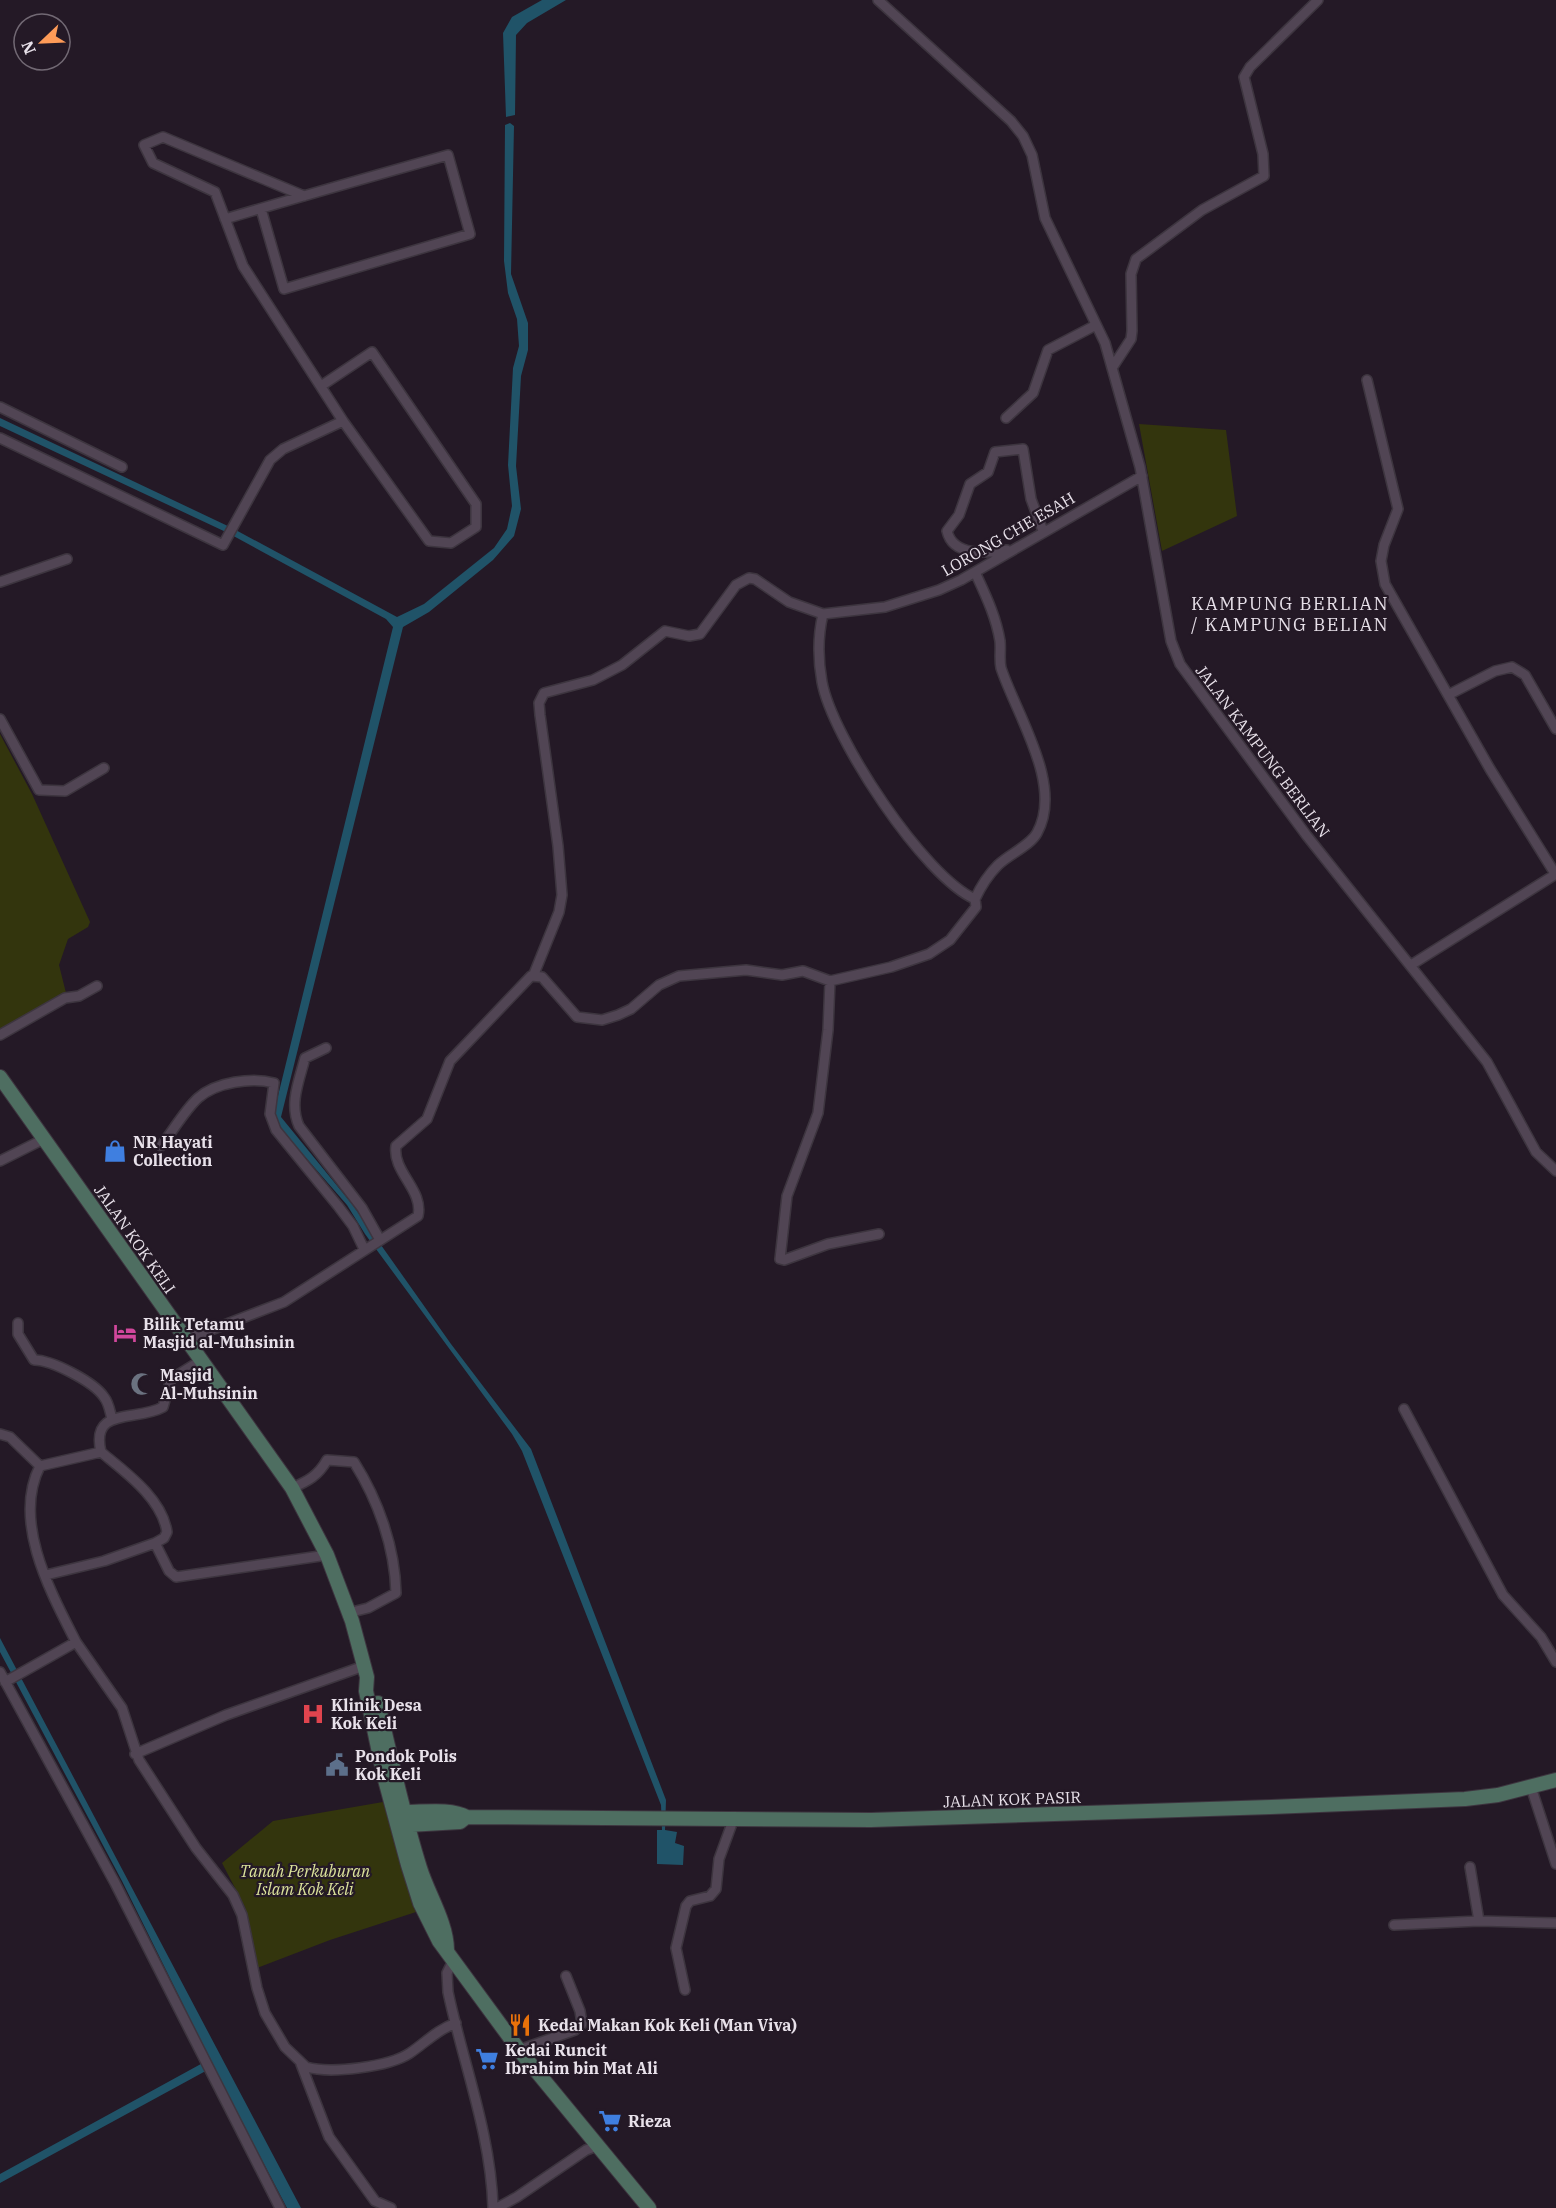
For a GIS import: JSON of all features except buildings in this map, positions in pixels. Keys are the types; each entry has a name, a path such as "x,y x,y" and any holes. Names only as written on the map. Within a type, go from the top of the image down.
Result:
{"street":[{"name":"JALAN KAMPUNG BERLIAN","path":"878,0 1011,121 1023,136 1032,155 1045,218 1096,325 1112,368 1142,476 1171,641 1180,664 1307,836 1487,1062 1536,1152 1556,1171"},
{"path":"1112,368 1131,339 1131,274 1136,259 1202,210 1263,176 1265,170 1263,154 1244,77 1250,67 1318,0"},
{"path":"304,196 163,137 144,145 153,164 215,192 243,266 343,421 429,541 451,543 476,527 476,504 372,352 321,386"},
{"path":"225,219 261,208 447,155 470,234 284,289 261,208"},
{"path":"1006,418 1033,393 1048,350 1096,325"},
{"path":"1367,380 1398,509 1383,553 1385,584 1448,695 1556,874 1411,965"},
{"path":"0,407 122,467"},
{"path":"0,438 223,544 270,460 283,449 343,421"},
{"path":"1010,550 985,553 963,548 951,540 947,531 959,515 970,484 988,472 995,452 1023,448 1031,499 1043,531"},
{"name":"LORONG CHE ESAH","path":"534,974 559,912 562,895 558,846 540,715 539,703 544,693 593,680 622,665 665,631 689,636 700,634 736,585 745,579 755,579 789,602 824,614 885,607 939,590 975,572 1142,476"},
{"path":"0,582 68,559"},
{"path":"185,1340 275,1307 413,1220 419,1210 414,1194 396,1160 396,1146 427,1119 450,1061 534,974 542,977 573,1014 587,1020 602,1020 618,1015 644,999 659,985 679,976 746,970 782,975 803,971 830,981 891,967 929,954 950,940 975,907 975,899 984,882 998,864 1037,835 1044,813 1045,792 1022,712 1000,664 1000,643 994,614 975,572"},
{"path":"824,614 819,632 822,683 838,728 898,824 947,881 975,899"},
{"path":"1448,695 1495,671 1512,667 1525,675 1556,729"},
{"path":"0,719 39,790 66,791 104,768"},
{"path":"830,981 828,1030 818,1113 787,1196 780,1259 784,1260 828,1245 879,1234"},
{"path":"0,1035 65,998 79,996 97,986"},
{"path":"326,1048 305,1058 294,1103 294,1116 299,1126 362,1208 380,1240"},
{"name":"JALAN KOK KELI","path":"0,1077 292,1488 327,1555 348,1613 365,1672 366,1691 384,1776 412,1858 447,1937 450,1955 519,2050 649,2208"},
{"path":"161,1146 198,1098 212,1089 251,1079 274,1083 270,1114 276,1130 338,1206 364,1249"},
{"path":"0,1161 44,1139"},
{"path":"18,1323 18,1334 34,1360 51,1363 95,1388 105,1398 112,1419"},
{"path":"46,1575 104,1561 164,1538 167,1532 159,1512 136,1482 101,1452 100,1430 112,1419 154,1413 162,1407 171,1379 200,1361"},
{"path":"1404,1409 1503,1595 1541,1637 1556,1662"},
{"path":"0,1434 10,1437 40,1466"},
{"path":"40,1466 101,1452"},
{"path":"292,1488 321,1472 327,1460 354,1461 366,1482 384,1527 396,1593 368,1608 348,1613"},
{"path":"40,1466 32,1485 29,1510 46,1575 76,1642 128,1720 135,1754 196,1848 233,1894 242,1915 257,1988 265,2013 285,2047 306,2067 317,2069 381,2063 408,2054 438,2030 456,2023"},
{"path":"155,1543 169,1571 177,1577 327,1555"},
{"path":"8,1680 76,1642"},
{"path":"0,1672 8,1680 115,1883 280,2208"},
{"path":"135,1754 226,1715 365,1672"},
{"name":"JALAN KOK KELI","path":"365,1672 374,1688 406,1819 412,1858"},
{"path":"384,1776 406,1819"},
{"name":"JALAN KOK PASIR","path":"406,1819 460,1813 467,1817 871,1820 1355,1804 1465,1799 1556,1780"},
{"path":"1531,1787 1556,1864"},
{"path":"399,1790 414,1804 440,1817 422,1833 412,1858"},
{"path":"685,1990 676,1948 686,1906 690,1901 711,1896 716,1889 719,1859 734,1818"},
{"path":"1470,1868 1479,1921"},
{"path":"1394,1925 1479,1921 1556,1923"},
{"path":"450,1955 447,1979 485,2143 495,2208 518,2198 586,2150 597,2146"},
{"path":"519,2050 575,2030 582,2024 580,2011 566,1976"},
{"path":"299,2060 329,2137 375,2200 391,2208"}],"green space":[{"path":"1139,424 1226,430 1237,516 1162,551"},
{"path":"0,734 32,794 90,922 88,927 68,939 59,965 66,993 0,1029"},
{"name":"Tanah Perkuburan Islam Kok Keli","path":"383,1802 416,1912 330,1940 257,1968 245,1907 222,1863 273,1821"}],"water":[{"path":"542,0 566,0 527,23 516,35 515,115 506,117 503,33 512,17"},
{"path":"510,123 514,126 511,274 528,323 528,350 521,376 516,466 521,509 514,536 493,560 429,612 403,627 281,1117 352,1204 451,1344 531,1449 666,1800 665,1830 677,1832 675,1843 684,1846 683,1865 657,1864 657,1830 662,1830 661,1805 522,1451 512,1434 365,1234 347,1205 280,1128 276,1116 276,1104 393,627 386,619 228,533 0,426 0,418 232,528 397,617 424,604 494,548 507,529 512,506 508,465 513,368 519,346 517,319 508,293 504,261 505,125"},
{"path":"0,1638 301,2208 287,2208 213,2067 0,2183 0,2174 210,2059 122,1881 0,1652"}],"place":[{"name":"NR Hayati Collection","path":"115,1151"},
{"name":"Bilik Tetamu Masjid al-Muhsinin","path":"125,1333"},
{"name":"Masjid Al-Muhsinin","path":"142,1384"},
{"name":"Klinik Desa Kok Keli","path":"313,1714"},
{"name":"Pondok Polis Kok Keli","path":"337,1765"},
{"name":"Kedai Makan Kok Keli (Man Viva)","path":"520,2025"},
{"name":"Kedai Runcit Ibrahim bin Mat Ali","path":"487,2059"},
{"name":"Rieza","path":"610,2121"}],"district":[{"name":"KAMPUNG BERLIAN / KAMPUNG BELIAN","path":"1290,614"}]}
